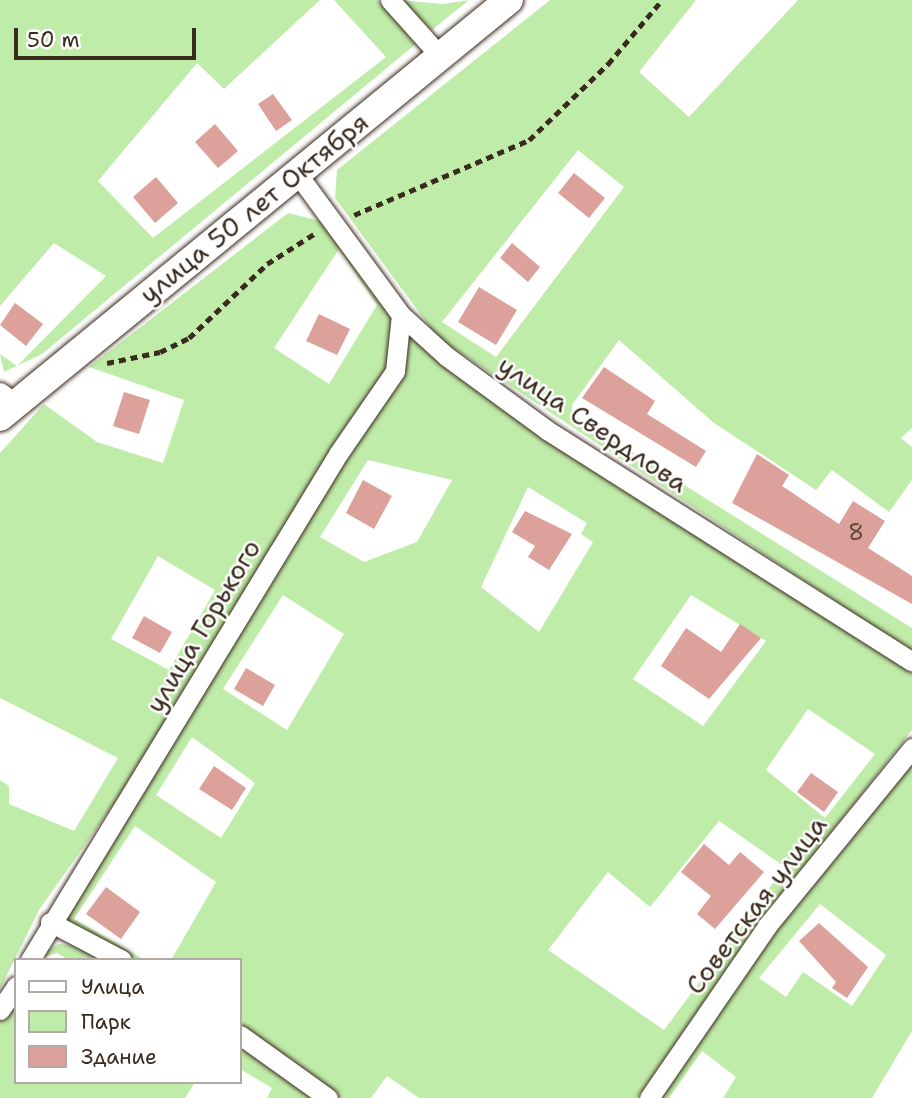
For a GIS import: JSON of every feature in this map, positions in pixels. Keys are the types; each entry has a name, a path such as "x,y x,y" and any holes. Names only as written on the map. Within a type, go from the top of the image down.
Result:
{"main road":[{"name":"улица 50 лет Октября","path":"4,403 68,359 509,0"}],"street":[{"path":"390,0 440,56"},
{"name":"улица Свердлова","path":"296,172 401,315 547,430 912,662"},
{"name":"улица Горького","path":"31,958 50,922 396,371 401,315"},
{"name":"Советская улица","path":"649,1098 767,926 912,748"},
{"path":"50,922 118,958"},
{"path":"0,1010 14,989"},
{"path":"242,1036 328,1098"}],"path":[{"path":"68,359 120,362 179,342 293,243 529,140 608,64 662,0"}],"green space":[{"path":"0,0 320,0 224,89 197,63 98,181 153,238 386,57 334,0 377,0 417,43 42,354 17,366 106,276 54,243 0,306"},
{"path":"399,0 443,4 469,0 432,30"},
{"path":"550,0 696,0 639,72 689,117 798,0 912,0 912,428 901,438 912,447 912,480 889,512 832,470 816,490 714,423 619,340 572,405 573,415 912,628 912,652 438,338 335,198 337,170","holes":["578,150 624,187 496,357 442,322"]},
{"path":"288,213 320,221 395,319 388,373 140,767 39,910 0,989 0,780 9,786 9,804 74,831 118,758 0,698 0,453 44,404 97,442 163,463 184,400 89,367","holes":["339,249 377,305 329,384 274,348","158,556 215,590 169,670 111,639"]},
{"path":"410,338 912,673 912,730 762,920 637,1098 419,1098 387,1076 371,1098 336,1098 242,1030 242,958 172,958 216,882 135,826 74,919 142,958 126,958 60,918 405,365","holes":["368,460 452,480 417,542 364,562 320,537","528,487 587,523 581,534 593,542 539,632 481,587","283,595 344,634 287,730 223,689","691,595 766,641 703,726 633,679","808,709 875,754 825,818 766,770","192,737 255,783 221,838 156,795","719,821 785,867 664,1030 548,950 608,872 650,907"]},
{"path":"0,354 17,366 4,372"},
{"path":"912,759 912,1031 872,1098 723,1098 736,1077 702,1051 669,1098 658,1098 773,930","holes":["820,904 886,955 852,1006 803,972 786,997 759,978"]},
{"path":"58,944 82,946 107,958 66,958 57,953 37,958"},
{"path":"14,998 14,1084 194,1084 185,1098 0,1098 0,1018"},
{"path":"242,1040 319,1098 267,1098 272,1088 242,1070"}],"building":[{"path":"273,94 292,120 276,131 258,104"},
{"path":"215,124 238,151 218,168 195,142"},
{"path":"574,173 605,198 589,218 558,193"},
{"path":"156,177 178,203 155,223 133,197"},
{"path":"512,243 540,267 528,282 500,258"},
{"path":"479,287 517,310 496,345 458,322"},
{"path":"15,303 43,324 26,346 0,325"},
{"path":"319,314 350,329 337,355 306,341"},
{"path":"604,367 655,401 647,414 706,451 696,467 582,398"},
{"path":"124,392 150,400 139,434 113,426"},
{"path":"757,454 789,475 782,486 839,524 853,501 885,521 868,548 912,576 912,604 732,503"},
{"path":"363,480 392,496 374,529 346,513"},
{"path":"525,511 572,534 549,570 528,557 535,546 512,532"},
{"path":"144,616 172,632 160,653 132,638"},
{"path":"740,624 761,638 709,699 661,666 686,628 721,652"},
{"path":"246,668 275,685 263,706 234,689"},
{"path":"214,766 246,788 232,810 199,789"},
{"path":"811,773 838,792 824,812 797,792"},
{"path":"704,844 729,865 740,852 764,872 715,929 697,914 711,896 681,872"},
{"path":"106,887 140,912 121,939 86,914"},
{"path":"819,923 868,967 847,998 832,988 836,982 799,941"}]}
